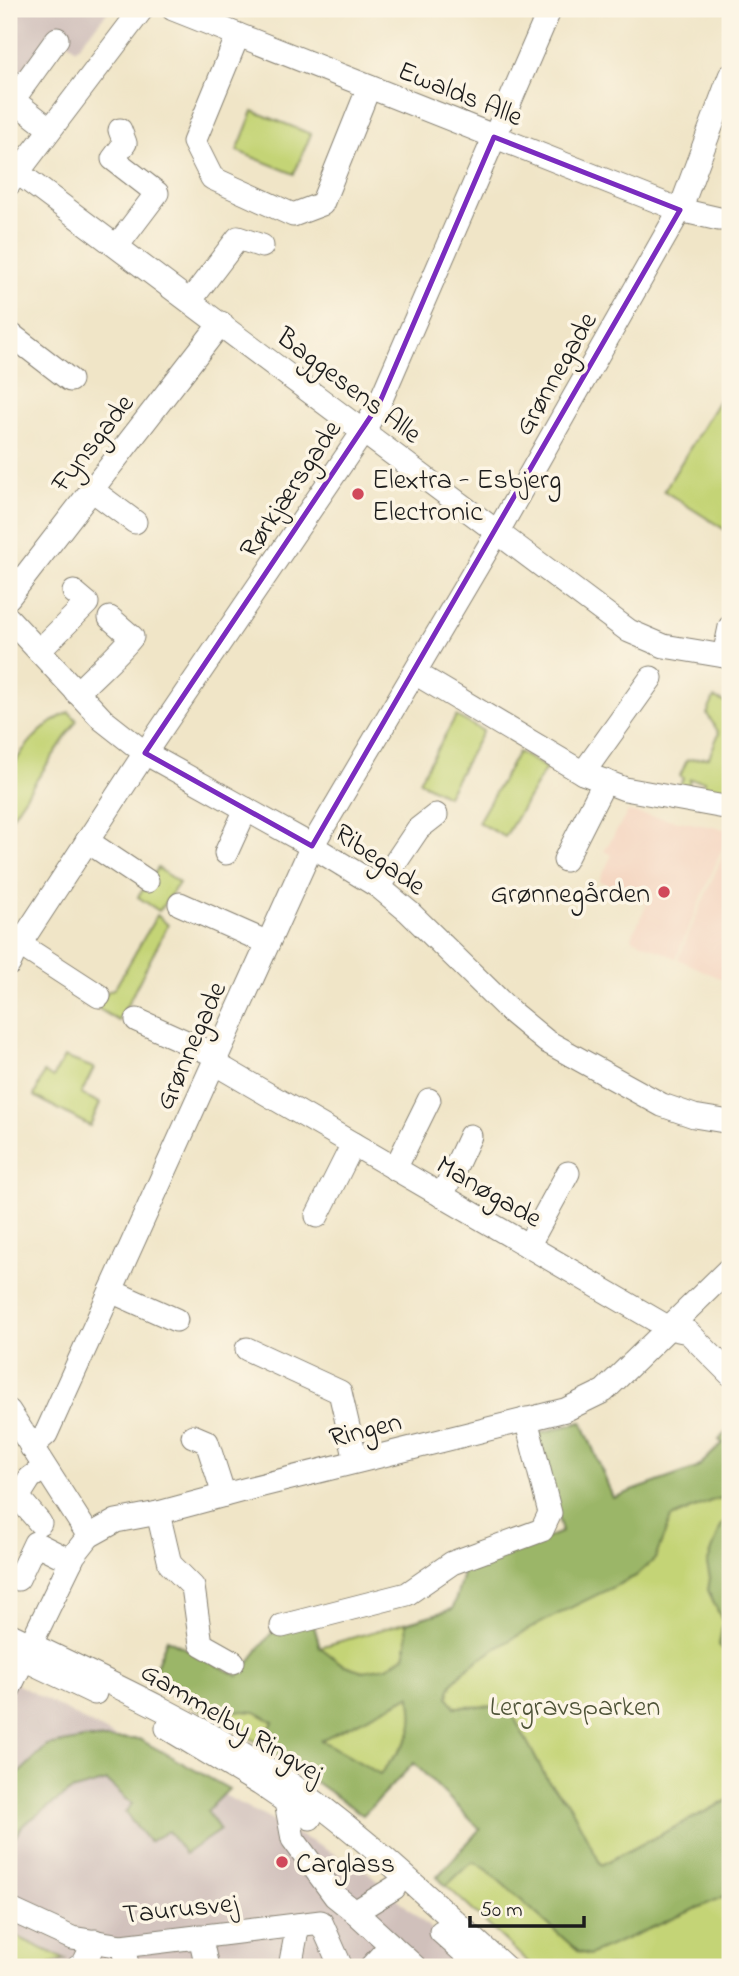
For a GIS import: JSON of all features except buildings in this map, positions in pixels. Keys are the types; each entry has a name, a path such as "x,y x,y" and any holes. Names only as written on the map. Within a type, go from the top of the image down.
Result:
{"street":[{"path":"13,178 142,9"},
{"name":"Ewalds Alle","path":"173,9 680,211 730,219"},
{"name":"Rørkjærsgade","path":"14,954 145,753 363,432 379,404 550,9"},
{"path":"238,36 194,142 212,178 293,215 322,204 369,87"},
{"path":"50,129 13,100 57,38"},
{"name":"Grønnegade","path":"31,1447 46,1434 312,846 498,531 680,211 730,76"},
{"path":"117,246 158,193 113,159 125,143 120,130"},
{"name":"Baggesens Alle","path":"13,178 117,246 629,631 664,646 727,657"},
{"path":"190,300 238,238 262,246"},
{"name":"Fynsgade","path":"9,597 221,323"},
{"path":"9,333 70,380"},
{"path":"92,490 135,522"},
{"path":"39,651 87,603 74,592"},
{"path":"77,692 120,652 132,637 110,618"},
{"name":"Ribegade","path":"9,619 103,720 145,753 312,846 379,887 409,912 511,1013 546,1041 662,1105 694,1116 730,1122"},
{"path":"727,657 730,627"},
{"path":"415,673 594,777 625,789 730,808"},
{"path":"565,860 594,777 651,678"},
{"path":"226,853 246,809"},
{"path":"379,887 418,829 436,815"},
{"path":"88,841 147,881"},
{"path":"180,904 268,943"},
{"path":"14,954 99,996"},
{"name":"Manøgade","path":"137,1020 215,1059 353,1144 669,1328 688,1332 730,1374"},
{"path":"396,1169 429,1100"},
{"path":"442,1196 470,1136"},
{"path":"317,1216 353,1144"},
{"path":"532,1249 568,1173"},
{"path":"532,1249 564,1203"},
{"name":"Ringen","path":"21,1651 71,1561 89,1536 116,1521 158,1513 565,1410 604,1391 730,1268"},
{"path":"111,1290 176,1320"},
{"path":"247,1349 340,1392 356,1461"},
{"path":"9,1411 89,1536"},
{"path":"282,1626 407,1594 452,1563 542,1530 551,1513 526,1419"},
{"path":"193,1436 207,1442 225,1495"},
{"path":"40,1523 18,1497 30,1478 44,1468"},
{"path":"158,1513 170,1564 193,1587 201,1644 233,1662"},
{"path":"9,1577 18,1579 35,1544 71,1561"},
{"name":"Gammelby Ringvej","path":"9,1634 21,1651 155,1722 286,1802 368,1864 480,1967"},
{"path":"9,1689 21,1651"},
{"name":"Gammelby Ringvej","path":"21,1651 161,1708 279,1776 352,1832 505,1967"},
{"path":"286,1802 293,1839 335,1896 415,1967"},
{"path":"355,1912 394,1888"},
{"name":"Taurusvej","path":"9,1909 72,1938 95,1941 125,1956 200,1936 321,1922 341,1967"},
{"path":"290,1967 298,1924"},
{"path":"200,1936 207,1967"},
{"path":"78,1967 83,1965 95,1941"},
{"path":"371,1967 391,1945"}],"highlighted area":[{"path":"494,137 680,210 312,846 145,753 379,404"}],"shaded area":[{"path":"9,9 110,9 76,49 53,31 9,87"},
{"name":"Grønnegården","path":"628,812 730,830 676,958 631,938 647,904 599,881 612,855 604,851"},
{"path":"730,838 730,983 678,959"},
{"path":"9,1680 368,1872 473,1967 9,1967"}],"green space":[{"path":"253,111 311,134 294,174 237,151"},
{"path":"730,382 730,533 664,491"},
{"path":"714,698 730,704 730,790 724,793 717,791 711,795 702,794 705,781 690,779 688,787 680,785 683,778 680,776 687,760 709,757 719,733 707,714"},
{"path":"69,712 77,720 9,821 8,786 17,759 40,732"},
{"path":"456,716 483,731 447,796 419,781"},
{"path":"518,752 546,768 505,837 478,822"},
{"path":"158,868 179,883 159,911 138,897"},
{"path":"157,915 168,925 119,1021 97,1008 107,992 115,988"},
{"path":"64,1057 94,1068 81,1094 100,1103 90,1126 34,1096 44,1072 53,1078"},
{"name":"Lergravsparken","path":"582,1422 613,1498 697,1468 723,1443 719,1440 730,1428 730,1967 533,1967 437,1877 480,1829 414,1763 363,1815 261,1744 149,1683 167,1639 238,1676 251,1661 313,1623 320,1647 453,1609 464,1570 562,1532 536,1434"},
{"path":"582,1422 613,1498 697,1468 723,1443 719,1440 730,1428 730,1496 671,1518 655,1559 636,1576 507,1642 462,1673 449,1690 448,1697 455,1707 508,1706 548,1781 570,1805 601,1865 730,1799 730,1894 589,1955 579,1952 486,1869 474,1862 446,1886 437,1877 480,1829 414,1763 363,1815 261,1744 273,1722 255,1712 224,1710 205,1705 152,1677 167,1639 238,1676 273,1631 313,1623 320,1647 342,1664 363,1671 387,1667 404,1656 407,1643 406,1623 453,1609 464,1570 562,1532 536,1434","holes":["410,1696 411,1731 380,1774 321,1740"]},
{"path":"730,1514 730,1658 719,1645 723,1622 708,1590 710,1578 707,1564 721,1526"},
{"path":"84,1739 139,1739 229,1789 207,1811 220,1830 185,1854 168,1831 149,1842 125,1813 132,1804 107,1781 71,1791 23,1825 9,1846 9,1783 47,1746"},
{"path":"9,1933 65,1959 41,1967 9,1967"}],"place":[{"name":"Elextra - Esbjerg Electronic","path":"358,494"},
{"name":"Grønnegården","path":"664,892"},
{"name":"Carglass","path":"282,1862"}]}
